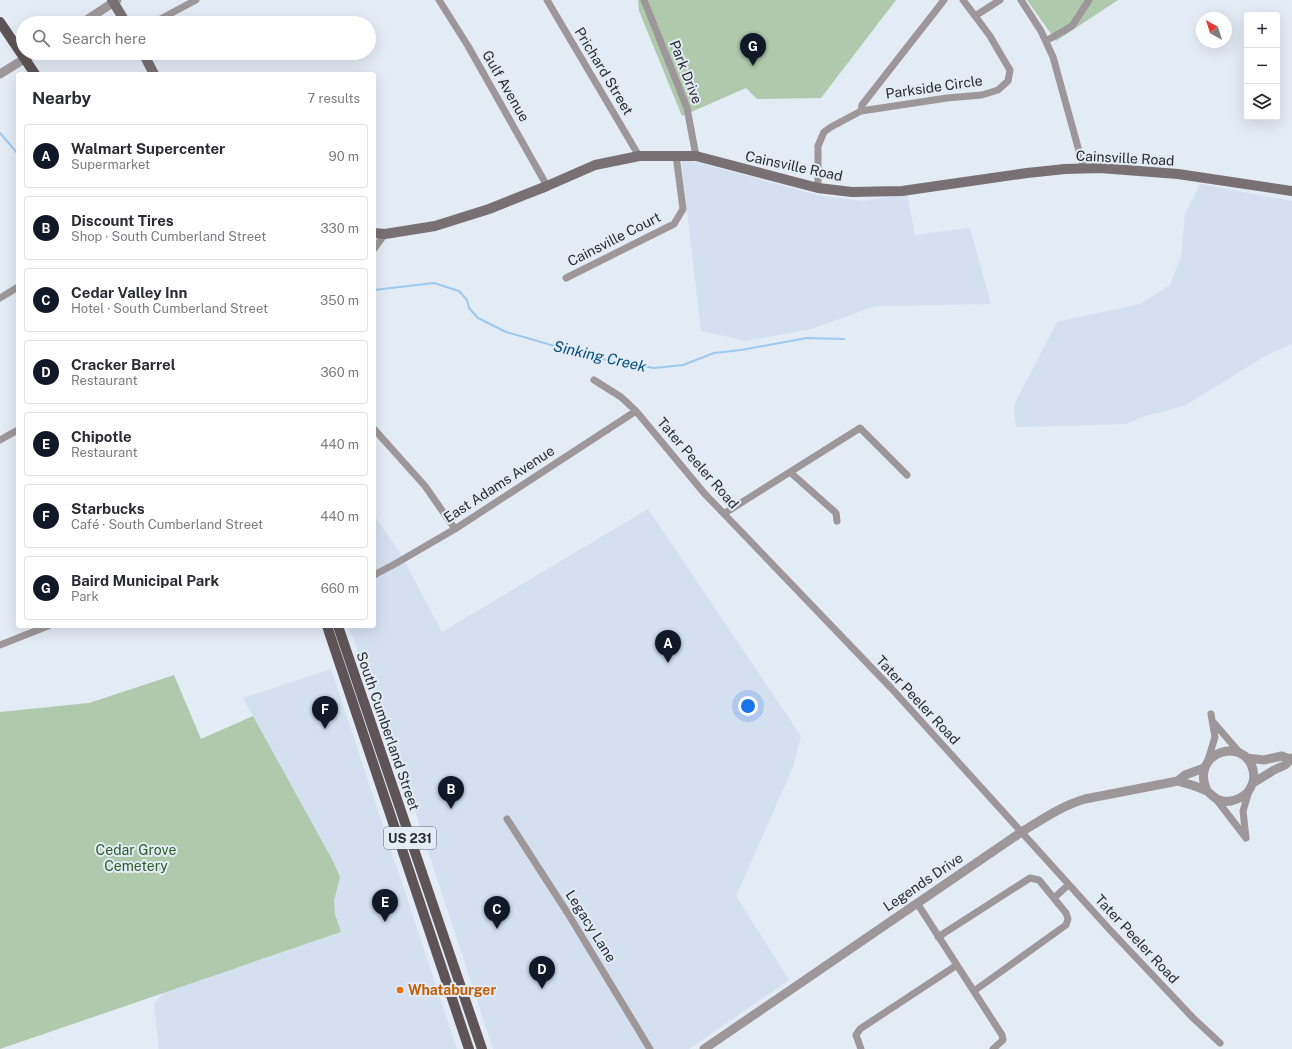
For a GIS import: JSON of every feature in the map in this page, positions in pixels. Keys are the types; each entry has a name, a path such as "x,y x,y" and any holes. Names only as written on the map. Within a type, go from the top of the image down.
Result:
{"main road":[{"path":"114,1 122,16"},
{"path":"0,22 16,47"},
{"path":"25,60 34,72"},
{"path":"147,60 153,72"},
{"name":"Cainsville Road","path":"376,233 385,234 435,226 547,186 595,165 639,156 696,156 818,188 852,192 902,191 1028,173 1084,169 1143,170 1292,191"},
{"name":"South Cumberland Street","path":"328,628 469,1049"},
{"name":"South Cumberland Street","path":"339,628 482,1049"}],"street":[{"path":"166,16 196,0"},
{"name":"Gulf Avenue","path":"438,0 468,46 547,186"},
{"name":"Prichard Street","path":"547,0 639,156"},
{"name":"Park Drive","path":"644,0 687,108 696,156"},
{"name":"Parkside Circle","path":"861,110 862,105 944,0"},
{"name":"Parkside Circle","path":"818,188 818,146 824,132 861,110 982,95 998,90 1008,81 1010,70 990,36 963,0"},
{"path":"975,16 1000,0"},
{"path":"1021,0 1046,41 1053,56 1084,169"},
{"path":"1046,41 1072,26 1089,0"},
{"path":"92,16 114,1"},
{"path":"0,74 22,60"},
{"name":"Cainsville Court","path":"566,278 674,224 683,209 676,155"},
{"path":"376,245 385,234"},
{"path":"0,298 16,288"},
{"name":"Tater Peeler Road","path":"594,380 621,397 636,411 682,468 892,689 1068,885 1188,1012 1220,1043"},
{"name":"East Adams Avenue","path":"376,574 454,529 636,411"},
{"path":"725,513 860,428 907,475"},
{"path":"0,440 16,431"},
{"path":"376,431 425,486 454,529"},
{"path":"790,472 836,513 838,521"},
{"path":"0,645 43,628"},
{"path":"1175,781 1207,791 1216,798 1246,838 1243,811 1251,787 1253,770 1212,717 1214,740 1206,764 1203,780 1207,791"},
{"name":"Legends Drive","path":"704,1049 1020,833 1070,804 1175,781 1206,764 1215,754 1223,751 1232,751 1243,756 1264,760 1282,756 1291,759 1285,766 1272,771 1236,800 1228,801 1216,798"},
{"name":"Legacy Lane","path":"507,819 567,912 650,1049"},
{"path":"938,937 1030,878 1039,880 1066,913 1068,919 1066,925 974,991"},
{"path":"1054,898 1068,885"},
{"path":"917,903 1002,1035 1003,1040 993,1049"},
{"path":"861,1049 856,1036 860,1028 957,965"}],"shaded area":[{"path":"681,158 817,195 863,201 907,194 915,235 970,228 991,304 876,306 811,329 746,341 701,331"},
{"path":"1200,184 1292,201 1292,344 1267,355 1184,406 1145,416 1126,424 1016,427 1014,405 1057,322 1140,304 1170,285 1181,257 1185,214"},
{"path":"648,509 801,736 793,767 736,896 789,980 689,1049 493,1049 382,711 349,628 376,628 376,518 400,553 442,632"},
{"path":"331,669 457,1049 159,1049 154,1004 164,993 341,932 335,914 334,901 340,877 333,861 243,698"}],"green space":[{"path":"638,0 896,0 821,98 757,99 746,88 682,116 639,11"},
{"path":"1027,0 1118,0 1056,41"},
{"name":"Cedar Grove Cemetery","path":"174,675 201,739 253,716 333,861 340,877 334,901 335,914 341,932 0,1049 0,712 89,703"}],"waterway":[{"name":"Sinking Creek","path":"0,133 16,152"},
{"name":"Sinking Creek","path":"376,290 434,283 459,291 467,300 469,308 478,318 506,332 596,358 654,368 683,365 714,353 741,350 807,338 844,339"}],"place":[{"name":"Baird Municipal Park","path":"753,66"},
{"name":"Walmart Supercenter","path":"668,663"},
{"name":"Starbucks","path":"325,729"},
{"name":"Discount Tires","path":"451,809"},
{"name":"Chipotle","path":"385,922"},
{"name":"Cedar Valley Inn","path":"497,929"},
{"name":"Cracker Barrel","path":"542,989"},
{"name":"Whataburger","path":"400,990"}]}
